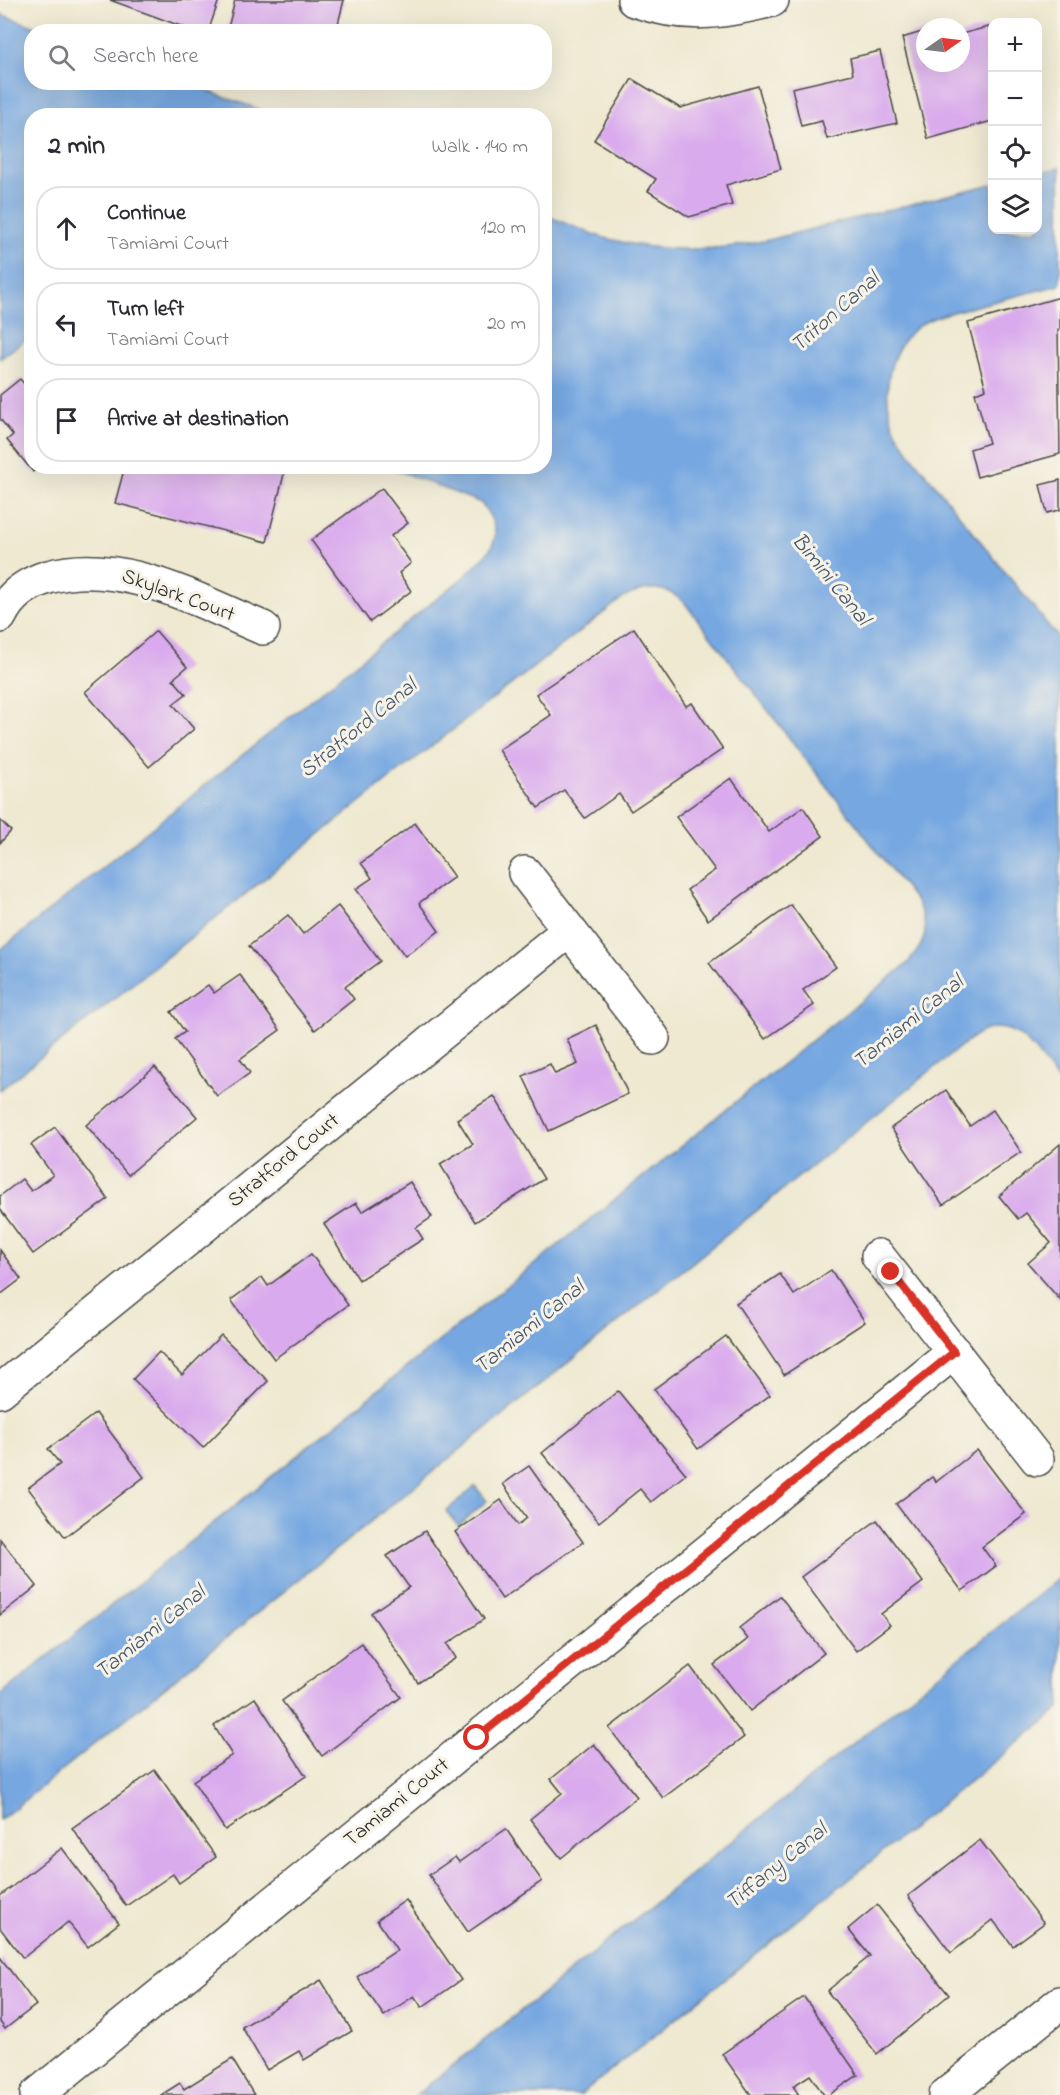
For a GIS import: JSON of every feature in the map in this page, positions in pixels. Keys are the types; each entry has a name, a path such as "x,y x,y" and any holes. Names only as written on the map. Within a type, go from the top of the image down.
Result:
{"street":[{"path":"634,0 658,9 694,13 731,10 772,0"},
{"name":"Skylark Court","path":"0,616 12,597 23,587 69,572 96,570 127,575 160,586 263,628"},
{"path":"525,873 653,1038"},
{"name":"Stratford Court","path":"0,1391 568,931"},
{"path":"879,1256 1037,1458"},
{"name":"Tamiami Court","path":"37,2095 954,1352"},
{"path":"946,2095 1060,2003"}],"water":[{"path":"0,14 28,24 24,24 24,90 205,90 255,108 24,108 24,341 0,359"},
{"path":"1060,167 1060,285 953,312 927,321 903,341 895,355 890,370 888,403 897,433 915,460 1060,640 1060,1084 1029,1044 1010,1030 998,1028 986,1030 970,1039 0,1820 0,1695 907,964 919,949 925,928 917,903 684,602 669,592 647,589 623,598 392,777 0,1090 0,950 465,576 489,551 495,535 494,526 481,503 407,474 552,474 552,218 609,239 649,247 708,249 768,240 988,185 988,234 1042,234 1042,172"},
{"path":"475,1486 487,1501 458,1526 446,1511"},
{"name":"Tiffany Canal","path":"1060,1577 1060,1709 581,2095 416,2095"}],"building":[{"path":"110,0 219,0 211,24 175,24"},
{"path":"235,0 344,0 338,24 229,24"},
{"path":"988,27 988,122 928,139 902,38 916,34 916,72 970,72 970,32"},
{"path":"880,51 897,123 827,139 822,121 801,126 792,88 853,74 850,58"},
{"path":"632,79 680,108 758,86 781,169 726,185 732,205 689,217 648,191 656,179 594,140"},
{"path":"1060,297 1060,329 1058,330 1060,454 977,477 970,449 989,443 975,393 986,389 968,323"},
{"path":"20,379 24,384 24,461 7,440 13,435 0,419 0,395"},
{"path":"123,474 284,474 267,542 115,503"},
{"path":"1060,480 1060,510 1047,513 1040,485"},
{"path":"382,488 408,523 391,536 411,563 399,573 411,591 370,622 311,540"},
{"path":"634,628 686,706 692,703 723,749 631,811 619,794 585,818 564,790 538,808 499,750 551,715 536,694"},
{"path":"156,631 187,667 173,679 186,694 173,704 194,729 149,767 85,692"},
{"path":"731,778 769,832 803,807 823,836 708,920 687,890 715,870 676,817"},
{"path":"0,820 11,831 0,843"},
{"path":"415,823 454,877 419,903 439,931 405,956 356,889 372,878 361,863"},
{"path":"791,905 836,967 803,990 814,1005 765,1039 709,963"},
{"path":"338,906 380,961 345,987 354,999 315,1030 249,946 288,915 303,934"},
{"path":"240,975 280,1030 240,1059 250,1073 217,1096 175,1039 185,1032 171,1012 208,985 214,993"},
{"path":"596,1025 628,1094 549,1131 523,1076 550,1064 555,1074 578,1064 567,1039"},
{"path":"155,1067 197,1117 128,1175 86,1125"},
{"path":"946,1090 970,1126 993,1110 1021,1152 943,1205 891,1128"},
{"path":"494,1096 544,1179 475,1222 440,1164 473,1144 457,1119"},
{"path":"55,1127 108,1199 33,1254 0,1209 0,1196 22,1179 31,1191 53,1175 31,1145"},
{"path":"1060,1144 1060,1300 1028,1263 1051,1243 1026,1213 1018,1219 999,1196"},
{"path":"410,1182 432,1217 416,1228 423,1239 359,1280 324,1224 356,1203 362,1212"},
{"path":"0,1250 21,1279 0,1295"},
{"path":"311,1254 348,1305 274,1359 231,1300 262,1277 268,1286"},
{"path":"831,1270 865,1322 784,1375 736,1303 780,1274 794,1295"},
{"path":"221,1335 268,1381 203,1448 133,1379 159,1352 182,1375"},
{"path":"726,1336 770,1395 698,1449 654,1389"},
{"path":"618,1391 686,1474 651,1502 640,1489 599,1522 542,1453"},
{"path":"96,1413 144,1477 65,1537 28,1488 60,1464 48,1449"},
{"path":"977,1450 1026,1514 982,1547 996,1566 962,1591 896,1504 932,1477 936,1482"},
{"path":"529,1466 583,1542 502,1599 455,1532 501,1500 518,1525 527,1518 503,1484"},
{"path":"877,1520 923,1582 881,1614 890,1625 856,1651 801,1577"},
{"path":"425,1531 484,1619 447,1644 456,1658 418,1683 371,1613 409,1587 387,1556"},
{"path":"0,1539 37,1586 0,1615"},
{"path":"780,1596 824,1653 750,1711 714,1665 748,1639 739,1628"},
{"path":"361,1643 401,1697 322,1756 282,1701"},
{"path":"690,1666 744,1737 663,1798 609,1728"},
{"path":"255,1698 306,1776 225,1830 193,1781 232,1755 214,1726"},
{"path":"594,1744 637,1797 561,1858 530,1819 562,1793 551,1779"},
{"path":"155,1770 216,1857 179,1883 173,1874 126,1906 72,1828"},
{"path":"506,1829 542,1881 468,1932 429,1875 455,1857 459,1862"},
{"path":"980,1840 1044,1923 1013,1946 993,1920 951,1953 908,1896"},
{"path":"62,1848 119,1923 88,1947 68,1922 23,1958 0,1928 0,1896"},
{"path":"406,1900 461,1980 422,2007 414,1996 384,2016 357,1977 397,1950 377,1920"},
{"path":"877,1905 949,1995 877,2054 827,1991 870,1956 848,1929"},
{"path":"0,1957 36,2005 5,2029 0,2022"},
{"path":"321,1980 352,2031 304,2060 299,2051 267,2070 242,2027"},
{"path":"804,1997 858,2075 829,2095 824,2095 810,2075 793,2086 799,2095 751,2095 722,2054"},
{"path":"232,2059 254,2095 161,2095 180,2083 184,2089"}],"route":[{"path":"477,1738 954,1352 891,1272"}],"water label":[{"name":"Triton Canal","path":"836,313"},
{"name":"Bimini Canal","path":"830,580"},
{"name":"Stratford Canal","path":"359,729"},
{"name":"Tamiami Canal","path":"909,1023"},
{"name":"Tamiami Canal","path":"530,1328"},
{"name":"Tamiami Canal","path":"151,1633"}]}
